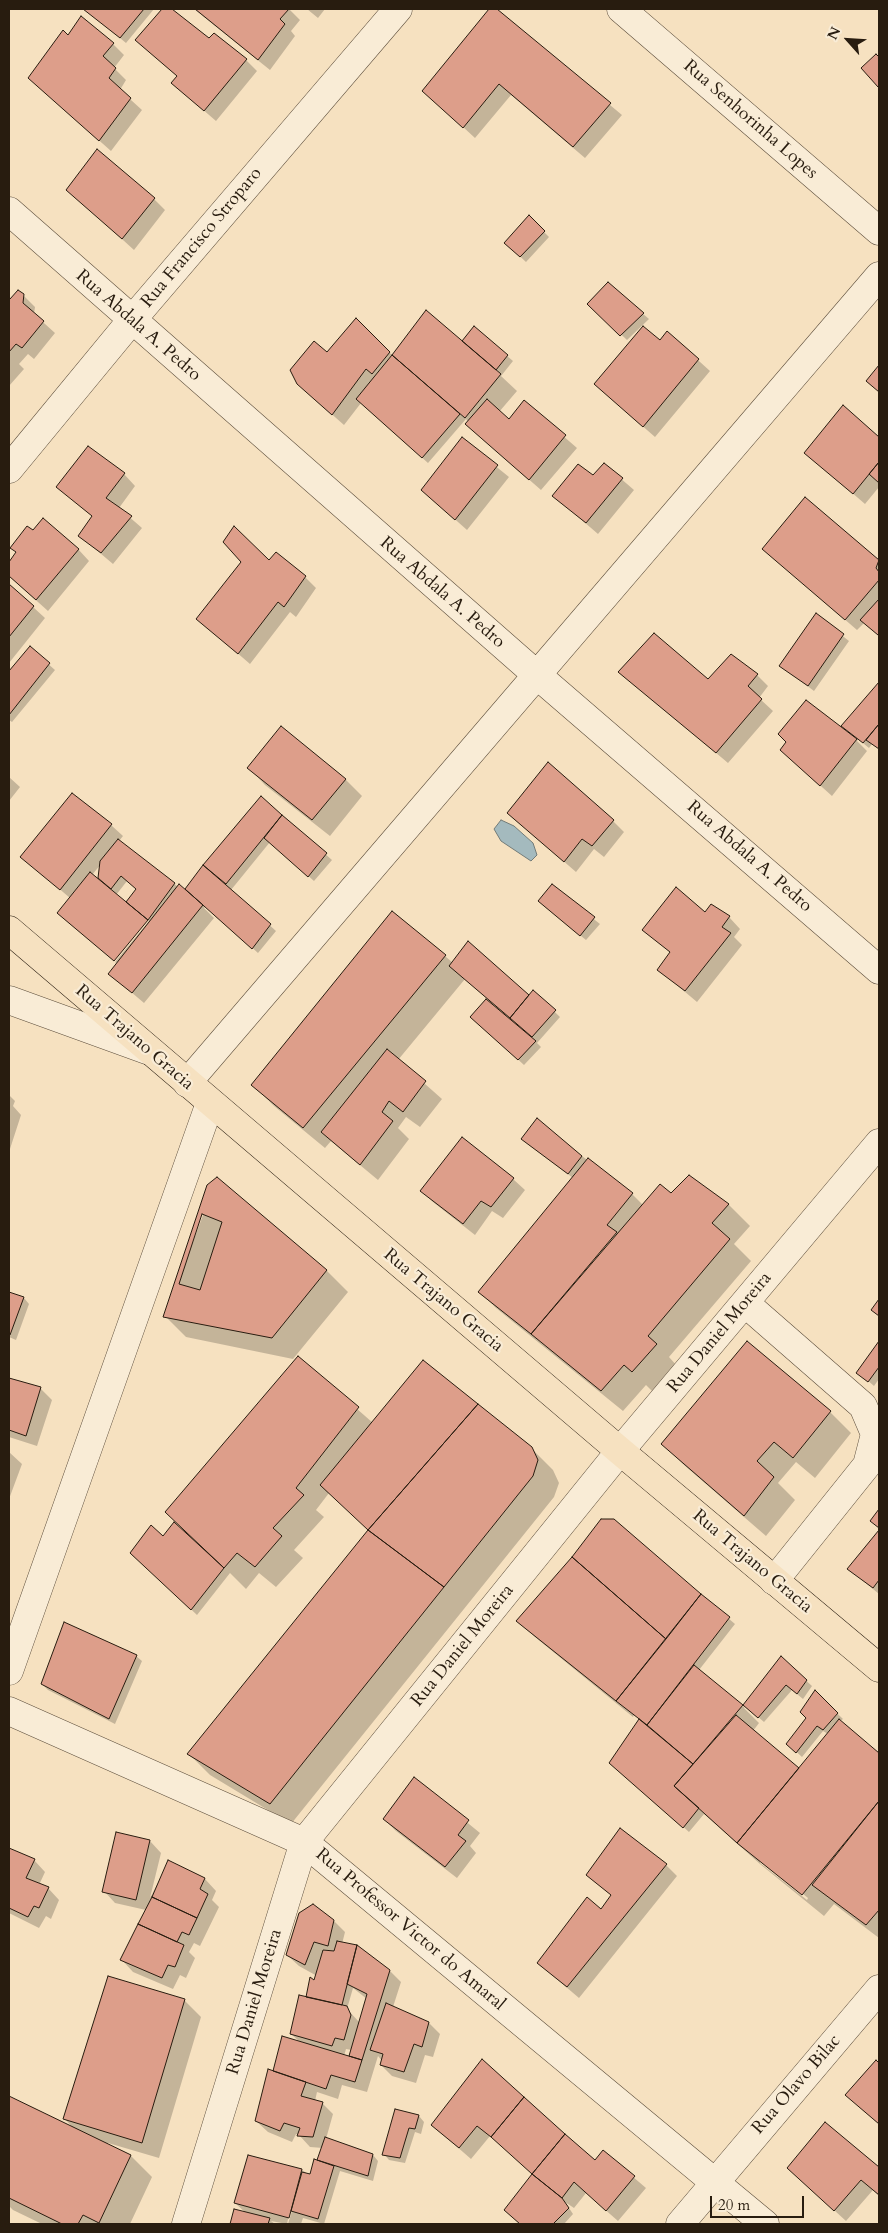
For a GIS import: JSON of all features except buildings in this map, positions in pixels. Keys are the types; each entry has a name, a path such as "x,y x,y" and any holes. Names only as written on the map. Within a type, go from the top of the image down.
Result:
{"main road":[{"name":"Rua Trajano Gracia","path":"9,930 147,1050 879,1668"}],"street":[{"name":"Rua Francisco Stroparo","path":"9,468 131,321 398,9"},
{"name":"Rua Senhorinha Lopes","path":"621,9 879,231"},
{"name":"Rua Abdala A. Pedro","path":"9,211 131,321 537,676 879,970"},
{"path":"187,1083 879,276"},
{"path":"9,1000 147,1050"},
{"path":"9,1671 210,1103"},
{"name":"Rua Daniel Moreira","path":"186,2224 304,1842 620,1451 879,1143"},
{"path":"745,1304 863,1406 875,1434 867,1465 774,1581"},
{"name":"Rua Professor Victor do Amaral","path":"9,1710 304,1842 765,2224"},
{"name":"Rua Olavo Bilac","path":"680,2224 879,1990"}],"water":[{"path":"501,820 514,826 533,843 537,855 531,861 501,841 494,829"}]}
